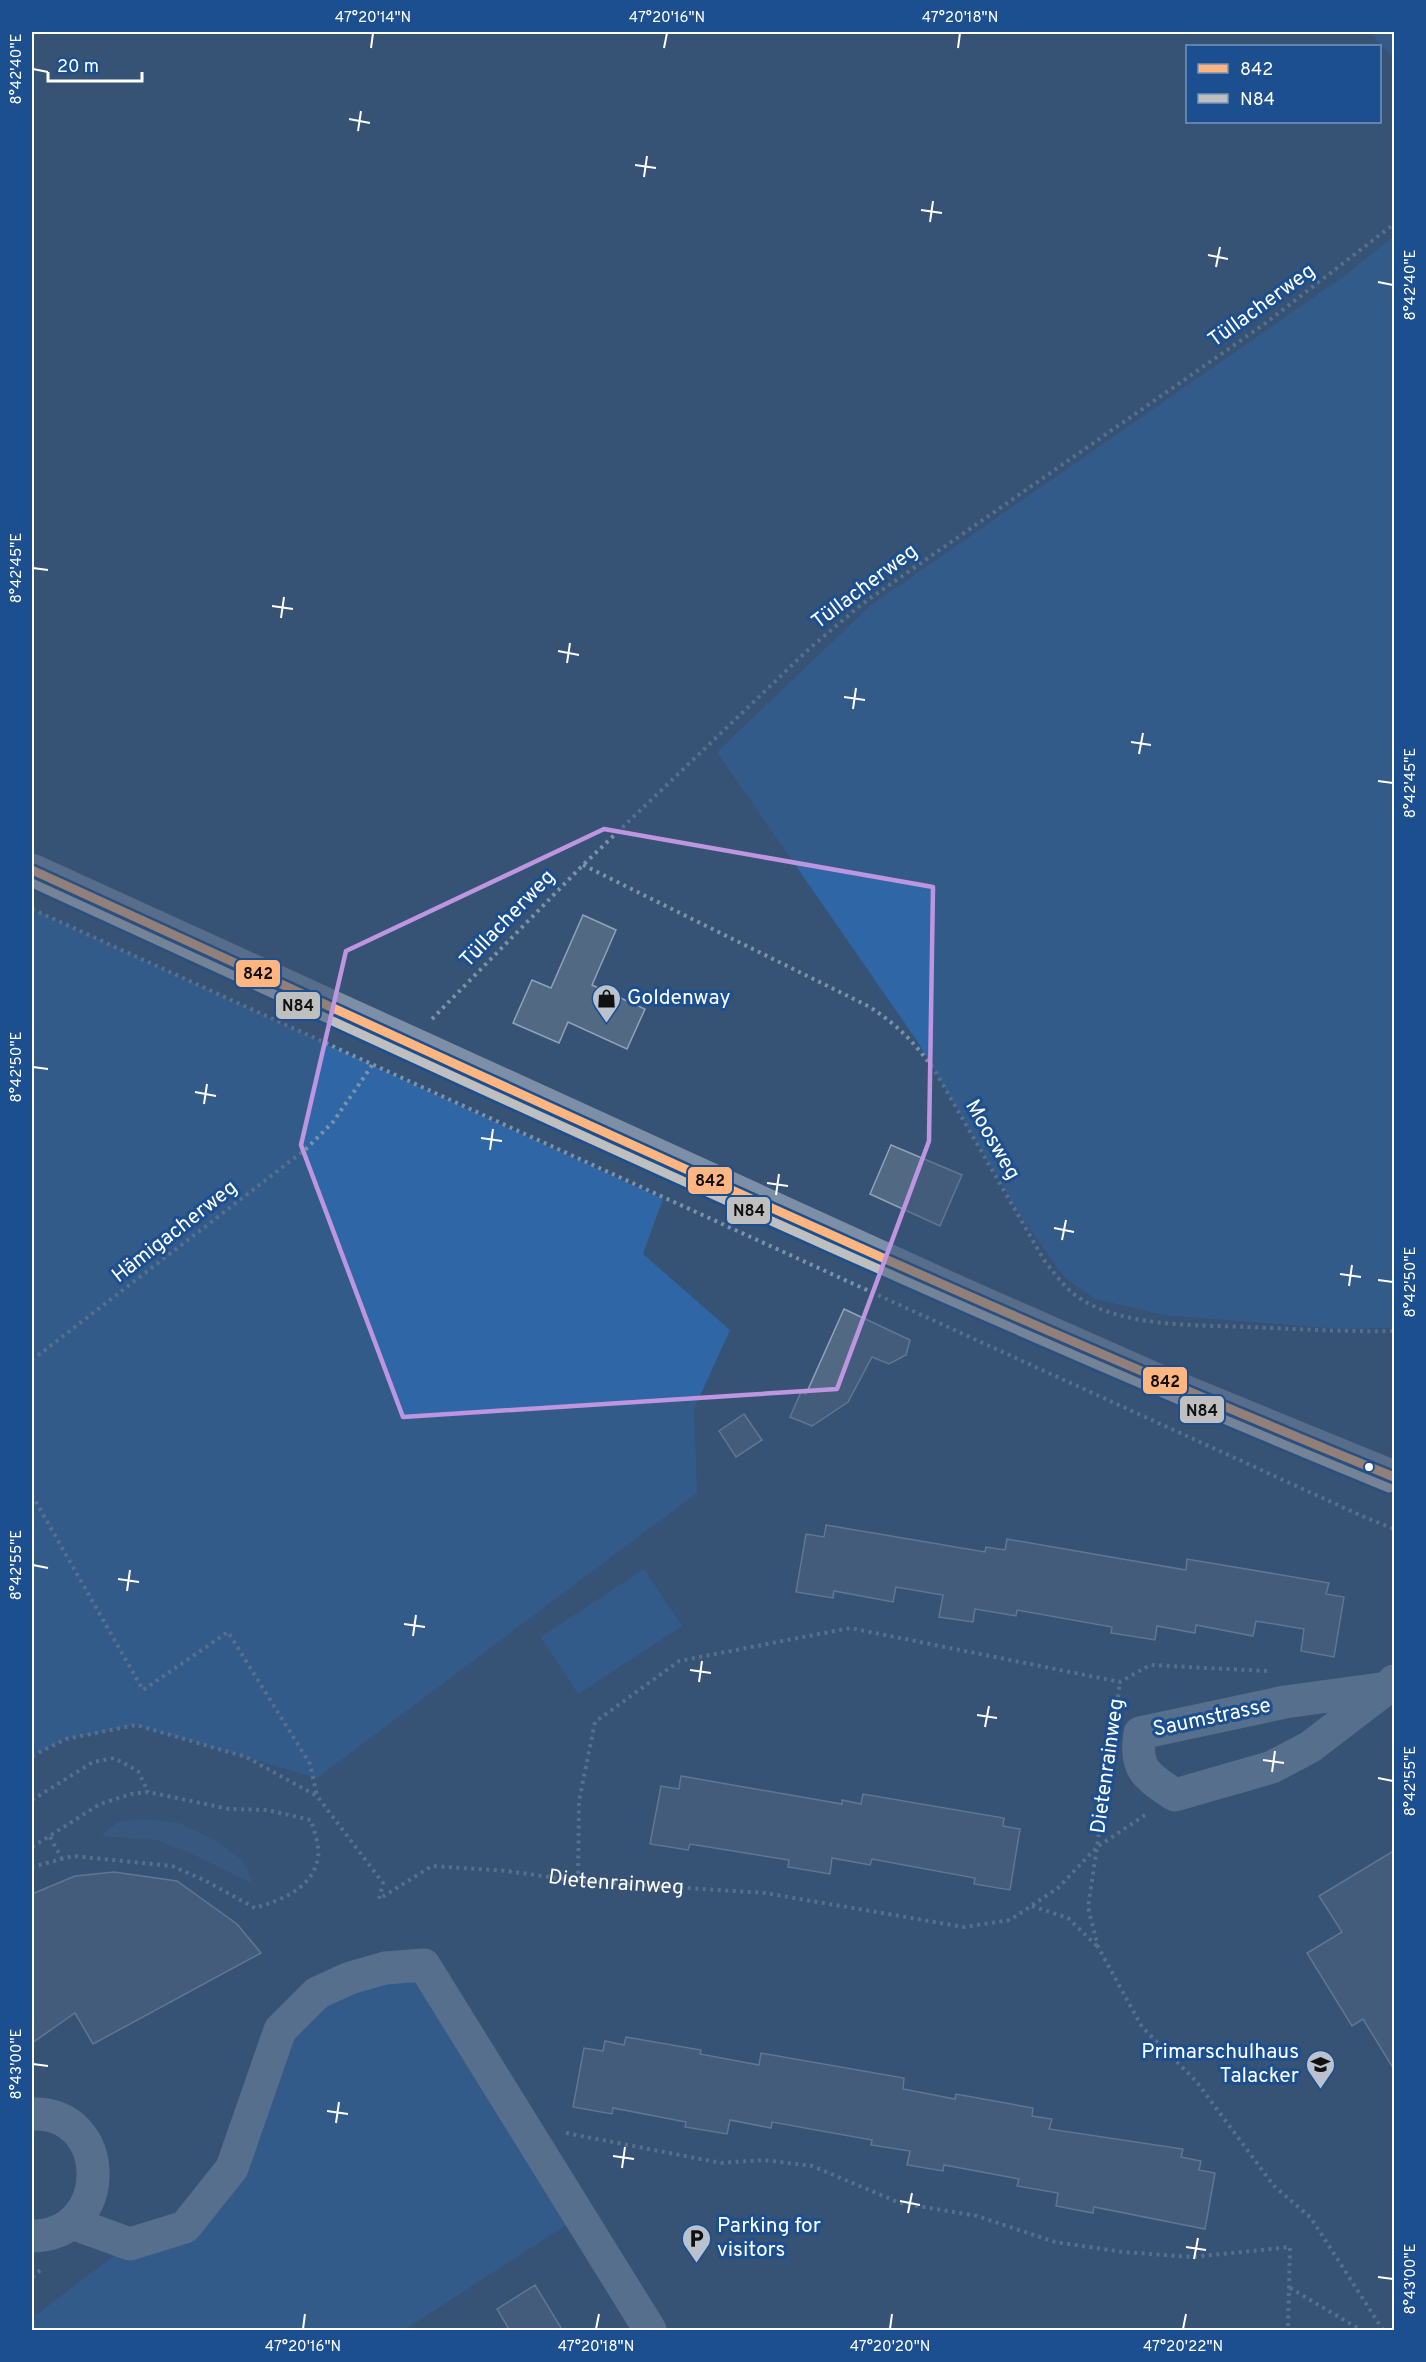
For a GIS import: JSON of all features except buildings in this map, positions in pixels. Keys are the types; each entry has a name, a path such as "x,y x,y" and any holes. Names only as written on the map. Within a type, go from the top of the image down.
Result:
{"main road":[{"path":"32,870 1162,1382 1395,1477"}],"street":[{"name":"Saumstrasse","path":"1391,1685 1310,1747 1272,1767 1175,1795 1148,1777 1137,1755 1140,1733 1285,1702 1391,1685"},
{"path":"72,2223 130,2244 185,2227 231,2168 280,2030 317,1993 350,1978 385,1968 424,1965 650,2331"},
{"path":"32,2114 41,2113 61,2119 77,2131 89,2148 94,2168 93,2188 85,2207 72,2223 54,2233 32,2236"}],"path":[{"name":"Tüllacherweg","path":"372,1065 403,1038 425,1026 583,865 810,648 862,604 1263,325 1395,224"},
{"name":"Moosweg","path":"583,865 868,1006 893,1021 915,1042 935,1071 1044,1260 1060,1282 1081,1299 1100,1309 1128,1316 1182,1324 1346,1332 1395,1331"},
{"path":"32,909 1362,1516 1395,1528"},
{"name":"Hämigacherweg","path":"32,1360 306,1149 333,1122 372,1065"},
{"path":"32,1495 143,1690 228,1632 310,1764 317,1796"},
{"path":"578,1881 579,1801 595,1722 679,1661 850,1628 1120,1682 1150,1665 1272,1672"},
{"name":"Dietenrainweg","path":"1115,1717 1120,1682"},
{"name":"Dietenrainweg","path":"32,1756 66,1739 136,1725 246,1757 317,1796 383,1883 379,1899 432,1866 507,1871 578,1881 765,1893 964,1927 1010,1920 1058,1888 1097,1847 1108,1765"},
{"path":"32,1800 93,1762 114,1758 138,1771 148,1792"},
{"path":"32,1847 100,1804 131,1794 148,1792 229,1809 267,1810 311,1820 319,1856 313,1874 289,1897 255,1908 206,1881 172,1866 73,1856 32,1867"},
{"path":"1175,1795 1097,1847 1088,1907 1098,1947 1142,2027 1196,2081 1274,2186 1311,2218 1383,2331"},
{"path":"50,1837 62,1859"},
{"path":"1031,1906 1068,1918 1098,1947"},
{"path":"524,2125 721,2163 764,2160 812,2166 900,2203 976,2216 1055,2242 1124,2252 1192,2258 1290,2247 1288,2331"},
{"path":"1290,2289 1361,2331"}],"highlighted area":[{"path":"604,829 933,887 929,1141 837,1389 403,1417 301,1145 346,951"}],"shaded area":[{"path":"1369,32 1394,32 1394,59"},
{"path":"1394,236 1394,1328 1341,1329 1164,1315 1095,1299 1065,1278 1019,1214 917,1041 717,752 870,606 1346,275"},
{"path":"32,909 663,1199 643,1254 730,1330 694,1409 697,1493 317,1778 136,1725 66,1739 32,1756"},
{"path":"644,1569 682,1626 578,1694 541,1637"},
{"path":"145,1819 179,1823 215,1840 243,1861 253,1884 157,1840 101,1836 118,1822"},
{"path":"424,1965 580,2216 404,2330 32,2330 32,2318 130,2244 185,2226 258,2088 317,1993"}],"transit line":[{"name":"842","path":"32,870 880,1257 1394,1477"},
{"name":"N84","path":"32,883 877,1268 1389,1488"}],"place":[{"name":"Goldenway","path":"606,1024"},
{"name":"Primarschulhaus Talacker","path":"1320,2090"},
{"name":"Parking for visitors","path":"696,2264"}]}
